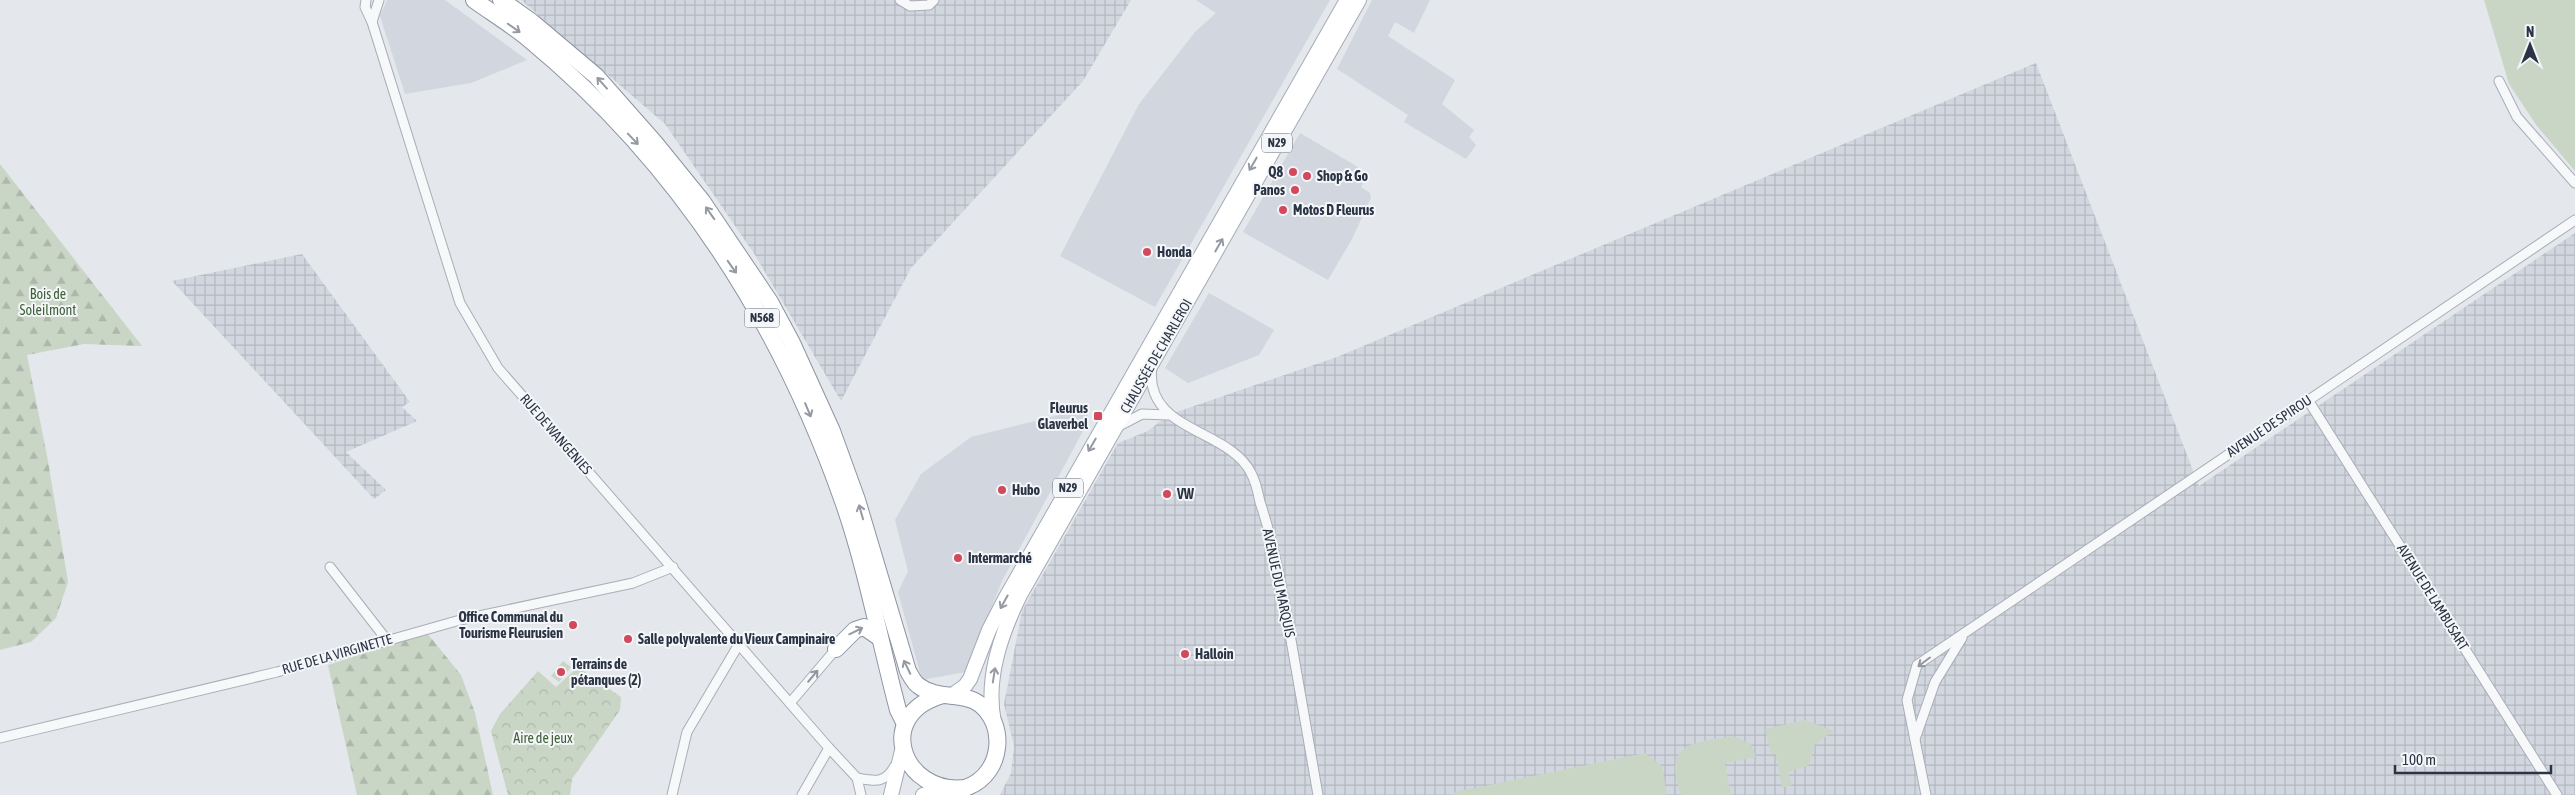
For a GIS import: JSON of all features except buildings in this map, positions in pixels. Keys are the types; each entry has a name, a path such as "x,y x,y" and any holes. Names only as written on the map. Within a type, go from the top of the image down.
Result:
{"highway":[{"name":"N568","path":"474,0 529,39 589,93 646,152 736,272 779,348 819,436 844,506 898,710 905,724"},
{"name":"N568","path":"501,0 532,22 596,76 696,194 746,264 792,343 832,431 857,500 887,608 908,671 918,686 948,695"},
{"path":"836,649 855,630 864,628 880,638"},
{"path":"985,795 988,771 998,748 994,724 982,707 964,696 948,695 920,704 905,724 902,737 902,751 908,766 918,779 945,792 970,786 988,771"}],"main road":[{"name":"CHAUSSÉE DE CHARLEROI","path":"1240,198 1346,0"},
{"name":"CHAUSSÉE DE CHARLEROI","path":"948,695 965,686 970,679 989,630 1005,599 1240,198 1359,0"},
{"name":"CHAUSSÉE DE CHARLEROI","path":"994,724 991,692 1000,646 1007,624 1026,583 1153,361 1191,284"},
{"path":"891,795 902,751"},
{"path":"923,795 945,792"}],"street":[{"name":"RUE DE WANGENIES","path":"372,22 377,4 366,0 365,7 372,22 460,303 498,368 857,778"},
{"path":"900,0 910,6 929,4 934,0"},
{"path":"2499,81 2517,117 2575,183"},
{"name":"AVENUE DE SPIROU","path":"1926,795 1907,700 1917,665 2575,220"},
{"name":"AVENUE DU MARQUIS","path":"1153,361 1152,384 1156,395 1168,414 1224,447 1243,461 1252,473 1275,550 1318,795"},
{"name":"AVENUE DE LAMBUSART","path":"2308,400 2557,795"},
{"path":"1112,434 1120,425 1142,414 1168,414"},
{"path":"330,567 386,639"},
{"name":"RUE DE LA VIRGINETTE","path":"0,738 277,672 386,639 460,620 633,583 673,567"},
{"name":"AVENUE DE SPIROU","path":"1914,739 1935,682 1964,634"},
{"path":"672,795 687,732 739,644"},
{"path":"790,703 836,649"},
{"path":"802,795 829,748"},
{"path":"862,795 857,778 878,782 889,777 902,751"}],"shaded area":[{"path":"387,0 445,0 527,60 471,83 405,94 380,16"},
{"path":"521,0 1131,0 1083,81 911,268 841,401 755,255 665,124"},
{"path":"1196,0 1330,0 1155,307 1060,256 1139,104 1195,32 1216,13"},
{"path":"1372,0 1430,0 1414,33 1395,22 1388,36 1455,80 1442,104 1474,130 1469,137 1476,145 1466,159 1404,122 1408,115 1337,69"},
{"path":"2036,63 2199,486 2575,233 2575,795 1000,795 1011,773 1014,746 1004,704 1022,611 1118,443 1148,431 1168,415 1337,357"},
{"path":"1300,133 1358,167 1350,181 1353,182 1358,175 1365,179 1361,187 1370,193 1371,198 1352,239 1328,280 1243,232"},
{"path":"302,254 410,402 402,407 417,421 346,452 386,490 374,499 172,281"},
{"path":"1209,293 1274,330 1259,355 1188,383 1165,368"},
{"path":"1086,408 1089,420 1002,581 966,672 922,680 898,592 908,571 895,520 921,474 971,437"}],"green space":[{"path":"2484,0 2575,0 2575,171 2537,126 2509,84"},
{"name":"Bois de Soleilmont","path":"0,164 142,346 84,344 27,355 48,461 68,582 56,618 31,642 0,650"},
{"path":"427,633 461,675 475,713 493,795 357,795 328,665"},
{"name":"Terrains de pétanques (2)","path":"563,661 571,667 559,682 551,676"},
{"name":"Aire de jeux","path":"578,667 621,697 620,710 572,779 570,795 508,795 491,731 500,714 538,671 556,687"},
{"path":"1805,720 1834,731 1815,744 1809,765 1788,772 1792,785 1782,788 1776,755 1771,753 1765,729"},
{"path":"1733,736 1751,744 1756,757 1725,763 1731,795 1682,795 1676,777 1675,765 1678,756 1684,749 1702,741"},
{"path":"1645,753 1662,766 1667,795 1452,795 1455,792"}],"place":[{"name":"Q8","path":"1293,172"},
{"name":"Shop & Go","path":"1307,176"},
{"name":"Panos","path":"1295,190"},
{"name":"Motos D Fleurus","path":"1283,210"},
{"name":"Honda","path":"1147,252"},
{"name":"Fleurus Glaverbel","path":"1098,416"},
{"name":"Hubo","path":"1002,490"},
{"name":"VW","path":"1167,494"},
{"name":"Intermarché","path":"958,558"},
{"name":"Office Communal du Tourisme Fleurusien","path":"573,625"},
{"name":"Salle polyvalente du Vieux Campinaire","path":"628,639"},
{"name":"Halloin","path":"1185,654"},
{"name":"Terrains de pétanques (2)","path":"561,672"}]}
